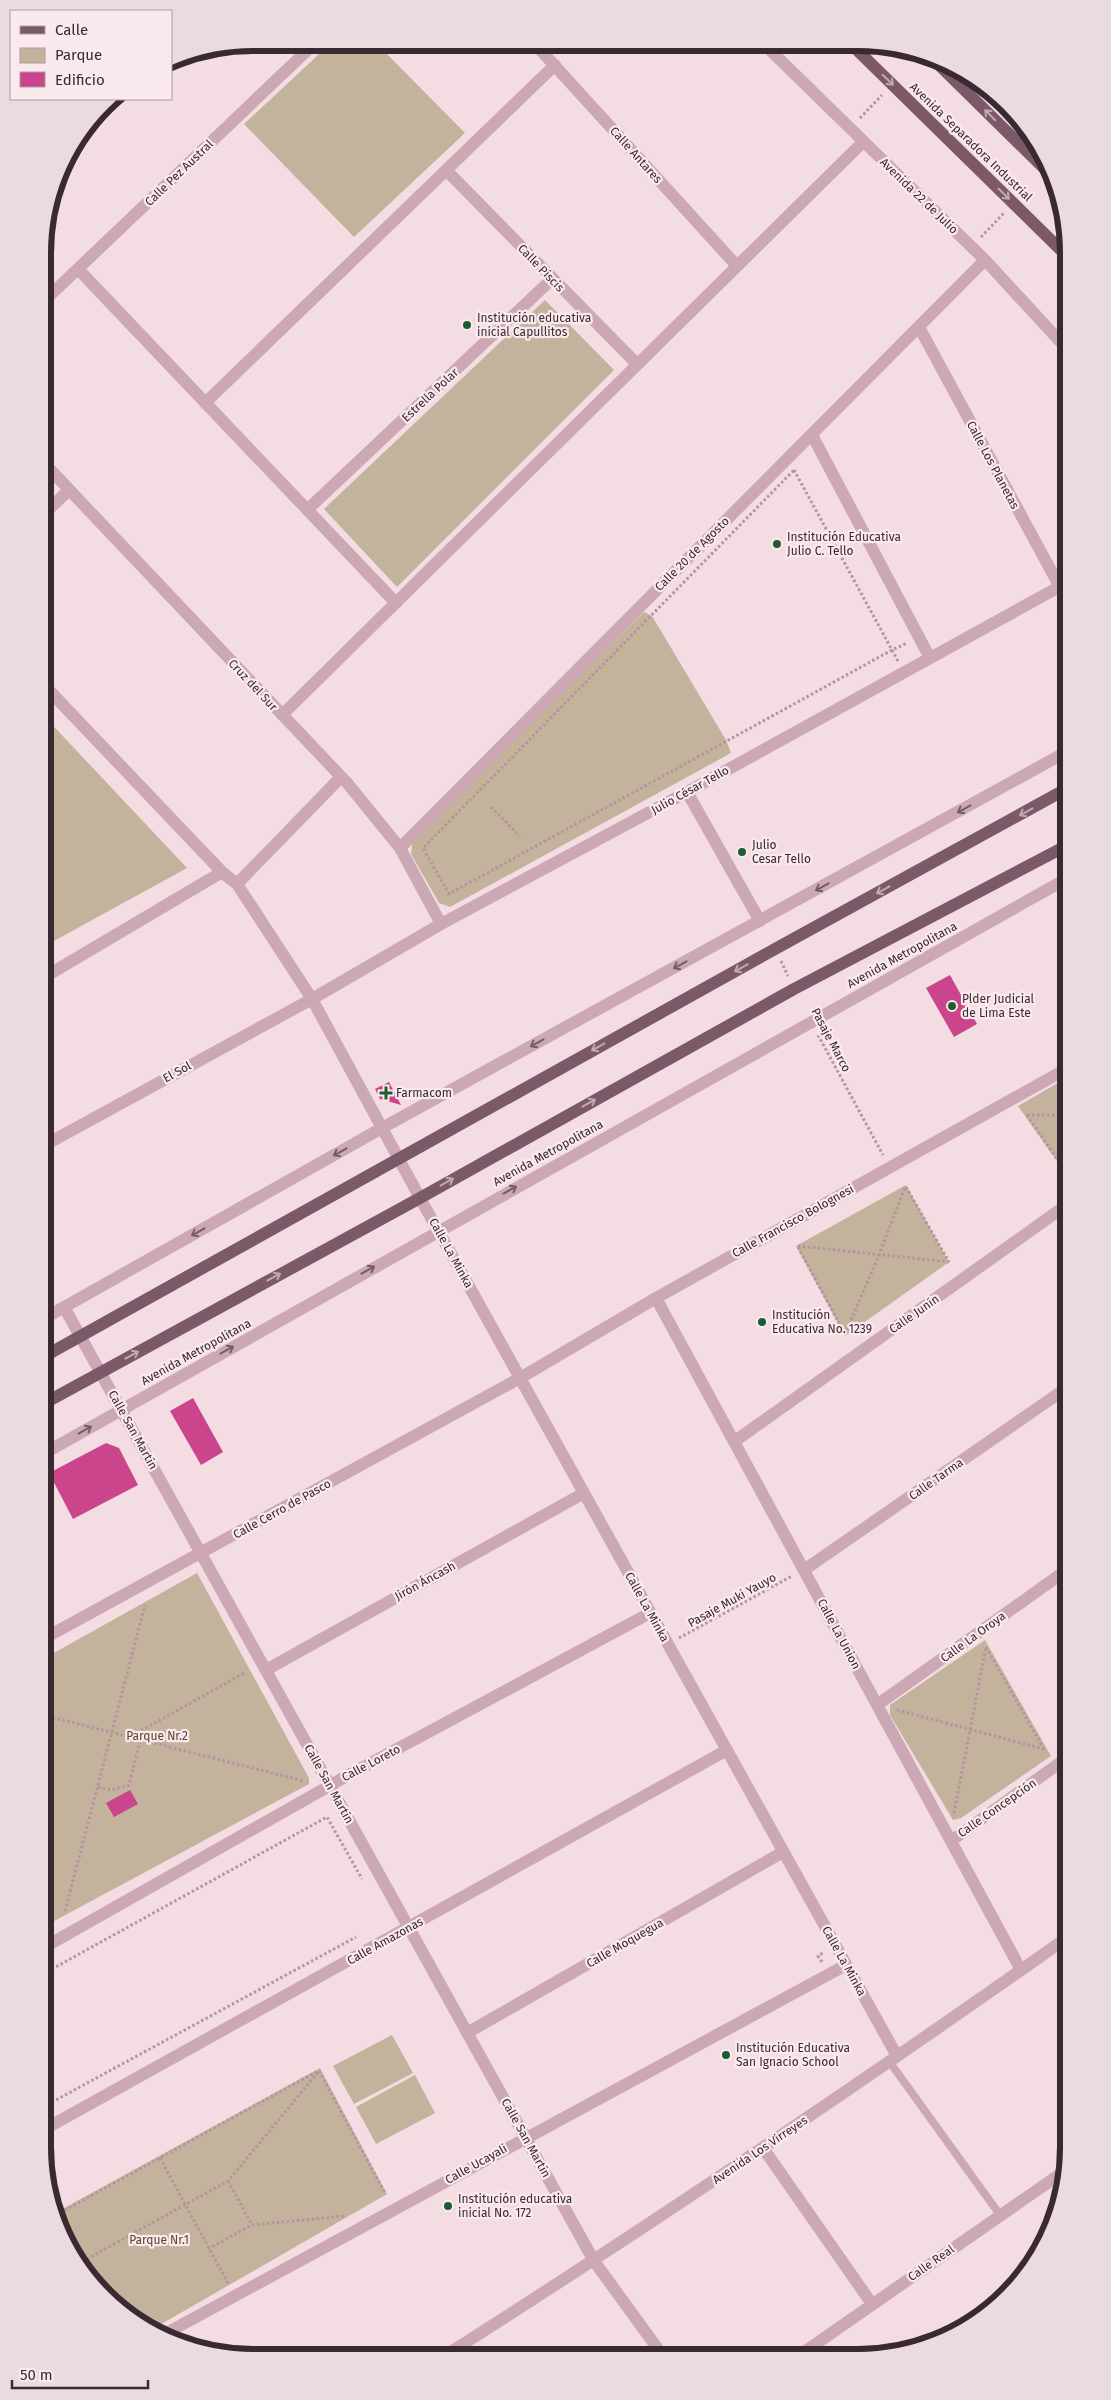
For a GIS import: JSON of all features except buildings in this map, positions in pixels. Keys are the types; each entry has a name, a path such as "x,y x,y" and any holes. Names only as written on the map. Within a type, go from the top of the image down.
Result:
{"main road":[{"name":"Avenida Separadora Industrial","path":"858,51 1060,249"},
{"path":"946,71 1038,162"},
{"path":"51,1353 398,1158 1060,792"},
{"name":"Avenida Metropolitana","path":"51,1400 420,1198 794,989 1060,848"}],"street":[{"name":"Calle Pez Austral","path":"51,294 307,51"},
{"name":"Calle Antares","path":"542,51 737,266"},
{"name":"Avenida 22 de Julio","path":"771,51 985,260 1060,341"},
{"path":"205,403 555,65"},
{"path":"282,715 863,142"},
{"name":"Calle Piscis","path":"446,170 637,364"},
{"name":"Calle 20 de Agosto","path":"400,848 985,260"},
{"path":"78,269 396,603"},
{"name":"Estrella Polar","path":"307,510 552,279"},
{"name":"Calle Los Planetas","path":"919,327 1060,578"},
{"path":"812,434 930,658"},
{"name":"Cruz del Sur","path":"51,471 341,777 400,848 441,924"},
{"path":"51,507 69,490"},
{"name":"Julio César Tello","path":"312,998 441,924 687,792 1060,587"},
{"name":"Calle La Minka","path":"51,692 222,872 237,884 312,998 420,1198 846,1965 893,2059"},
{"path":"51,1314 382,1128 1060,755"},
{"path":"237,884 341,777"},
{"path":"687,792 760,921"},
{"path":"51,973 222,872"},
{"name":"Avenida Metropolitana","path":"51,1450 438,1230 1060,882"},
{"name":"El Sol","path":"51,1142 312,998"},
{"name":"Calle Francisco Bolognesi","path":"520,1378 656,1298 1060,1072"},
{"name":"Calle Junín","path":"735,1441 1060,1210"},
{"name":"Calle La Union","path":"656,1298 1021,1970"},
{"name":"Calle San Martín","path":"64,1307 594,2261 659,2349"},
{"name":"Calle Cerro de Pasco","path":"51,1630 201,1553 520,1378"},
{"name":"Calle Tarma","path":"804,1570 1060,1393"},
{"name":"Jirón Áncash","path":"266,1670 584,1492"},
{"name":"Calle La Oroya","path":"877,1705 1060,1575"},
{"name":"Calle Loreto","path":"51,1943 330,1785 650,1613"},
{"name":"Calle Amazonas","path":"51,2125 727,1750"},
{"name":"Calle Concepción","path":"951,1841 1060,1763"},
{"name":"Calle Moquegua","path":"467,2033 783,1852"},
{"name":"Avenida Los Virreyes","path":"455,2349 594,2261 763,2148 1060,1943"},
{"name":"Calle Ucayali","path":"171,2331 525,2137 846,1965"},
{"path":"763,2148 872,2304"},
{"name":"Calle Real","path":"808,2349 1058,2176"}],"lane":[{"path":"893,2059 1000,2216"}],"path":[{"path":"850,129 893,85"},
{"path":"972,248 1013,203"},
{"path":"794,470 905,672"},
{"path":"423,848 449,894 918,636"},
{"path":"491,808 520,836"},
{"path":"775,949 794,989"},
{"name":"Pasaje Marco","path":"811,1022 889,1167"},
{"path":"1060,1115 1027,1115 1060,1163"},
{"path":"879,1255 798,1246 845,1334 879,1255 905,1187 949,1262 879,1255"},
{"name":"Pasaje Muki Yauyo","path":"668,1644 804,1570"},
{"path":"65,1911 145,1606"},
{"path":"897,1710 970,1729 1044,1749 986,1646 980,1674 970,1729 954,1813"},
{"path":"128,1738 246,1672"},
{"path":"51,1717 304,1781"},
{"path":"98,1787 112,1790 129,1785 140,1741"},
{"path":"51,1969 327,1817 365,1884"},
{"path":"51,2102 363,1933"},
{"path":"62,2212 320,2071"},
{"path":"86,2260 228,2181 320,2071"},
{"path":"320,2071 385,2193"},
{"path":"160,2158 235,2296"},
{"path":"228,2181 252,2225"},
{"path":"208,2249 252,2225 344,2216"}],"green space":[{"path":"322,51 384,51 465,133 354,237 244,124"},
{"path":"545,300 614,370 397,587 324,509"},
{"path":"644,612 652,616 726,740 731,753 450,907 439,903 411,854 413,837"},
{"path":"51,724 187,868 51,943"},
{"path":"1060,1082 1060,1166 1018,1106"},
{"path":"906,1185 949,1262 845,1336 796,1246"},
{"name":"Parque Nr.2","path":"197,1573 309,1778 309,1784 51,1923 51,1655"},
{"path":"985,1640 1051,1756 961,1818 953,1820 890,1715 890,1705"},
{"path":"392,2035 413,2073 354,2104 333,2066"},
{"name":"Parque Nr.1","path":"320,2068 387,2194 159,2325 130,2307 101,2280 78,2248 61,2210"},
{"path":"415,2075 435,2113 376,2144 356,2107"}],"place":[{"name":"Institución educativa inicial Capullitos","path":"467,325"},
{"name":"Institución Educativa Julio C. Tello","path":"777,544"},
{"name":"Julio Cesar Tello","path":"742,852"},
{"name":"Plder Judicial de Lima Este","path":"952,1006"},
{"name":"Farmacom","path":"386,1093"},
{"name":"Institución Educativa No. 1239","path":"762,1322"},
{"name":"Institución Educativa San Ignacio School","path":"726,2055"},
{"name":"Institución educativa inicial No. 172","path":"448,2206"}]}
